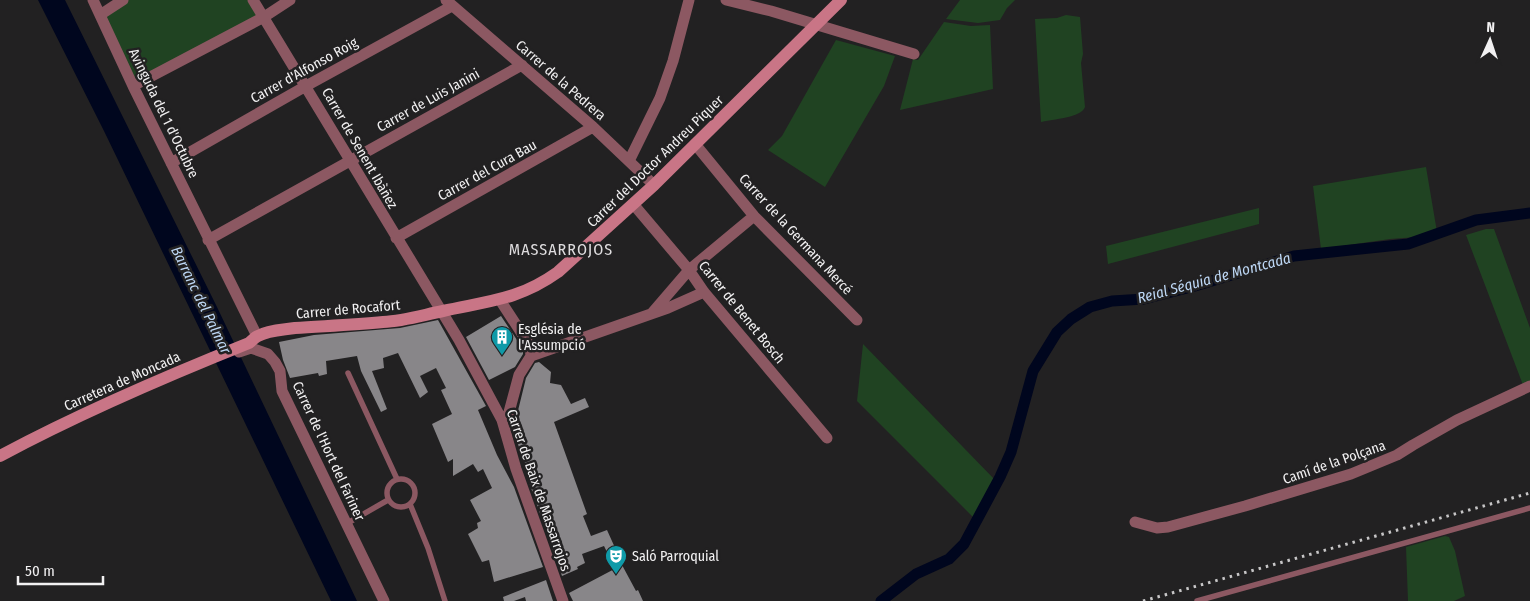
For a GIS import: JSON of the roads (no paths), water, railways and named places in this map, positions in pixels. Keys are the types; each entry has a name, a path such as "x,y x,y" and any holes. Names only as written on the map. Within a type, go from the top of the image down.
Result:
{"street":[{"name":"Avinguda del 1 d'Octubre","path":"92,0 208,240"},
{"path":"100,15 123,0"},
{"name":"Carrer de Senent Ibàñez","path":"253,0 441,311"},
{"path":"133,86 264,17 290,0"},
{"path":"629,161 660,98 673,61 689,0"},
{"path":"726,0 772,5 816,24 914,54"},
{"name":"Carrer del Doctor Andreu Piquer","path":"441,311 500,300 530,290 558,272 634,205 840,0"},
{"name":"Carrer de la Pedrera","path":"449,3 593,127 654,185"},
{"name":"Carrer d'Alfonso Roig","path":"171,163 449,3"},
{"name":"Carrer de Luis Janini","path":"208,240 522,65"},
{"name":"Carrer del Cura Bau","path":"396,238 593,127"},
{"name":"Carrer de la Germana Mercé","path":"695,144 754,216 857,320"},
{"name":"Carrer de Benet Bosch","path":"634,205 689,270 704,292 827,438"},
{"path":"652,314 689,270 754,216"},
{"path":"208,240 252,342"},
{"path":"531,356 652,314 704,292"},
{"path":"500,300 530,346 531,356 520,375 505,427"},
{"name":"Carrer de Rocafort","path":"252,342 277,330 395,321 441,311"},
{"name":"Carrer de Baix de Massarrojos","path":"441,311 505,427 516,469 563,601"},
{"name":"Carretera de Moncada","path":"0,456 42,433 203,361 252,342"},
{"name":"Carrer de l'Hort del Fariner","path":"252,342 275,362 280,371 282,391 384,601"},
{"name":"Camí de la Polçana","path":"1135,522 1157,528 1168,527 1351,474 1397,455 1457,420 1530,386"}],"lane":[{"path":"348,374 397,479"},
{"path":"397,479 406,479 414,486 415,496 410,504 401,507 396,506 386,496 387,488 393,480 397,479"},
{"path":"346,524 388,500"},
{"path":"410,504 428,548 445,601"},
{"path":"1197,601 1530,508"}],"water":[{"name":"Barranc del Palmar","path":"38,0 65,0 217,307 357,601 331,601 104,131"}],"waterway":[{"name":"Reial Séquia de Montcada","path":"881,601 916,574 949,559 964,544 1000,477 1011,452 1033,371 1057,332 1071,319 1090,307 1112,301 1144,299 1195,286 1294,256 1408,244 1476,220 1530,213"}],"railway":[{"path":"1143,601 1530,493"}],"place":[{"name":"Església de l'Assumpció","path":"502,356"},
{"name":"Saló Parroquial","path":"616,575"}],"district":[{"name":"MASSARROJOS","path":"561,249"}]}
